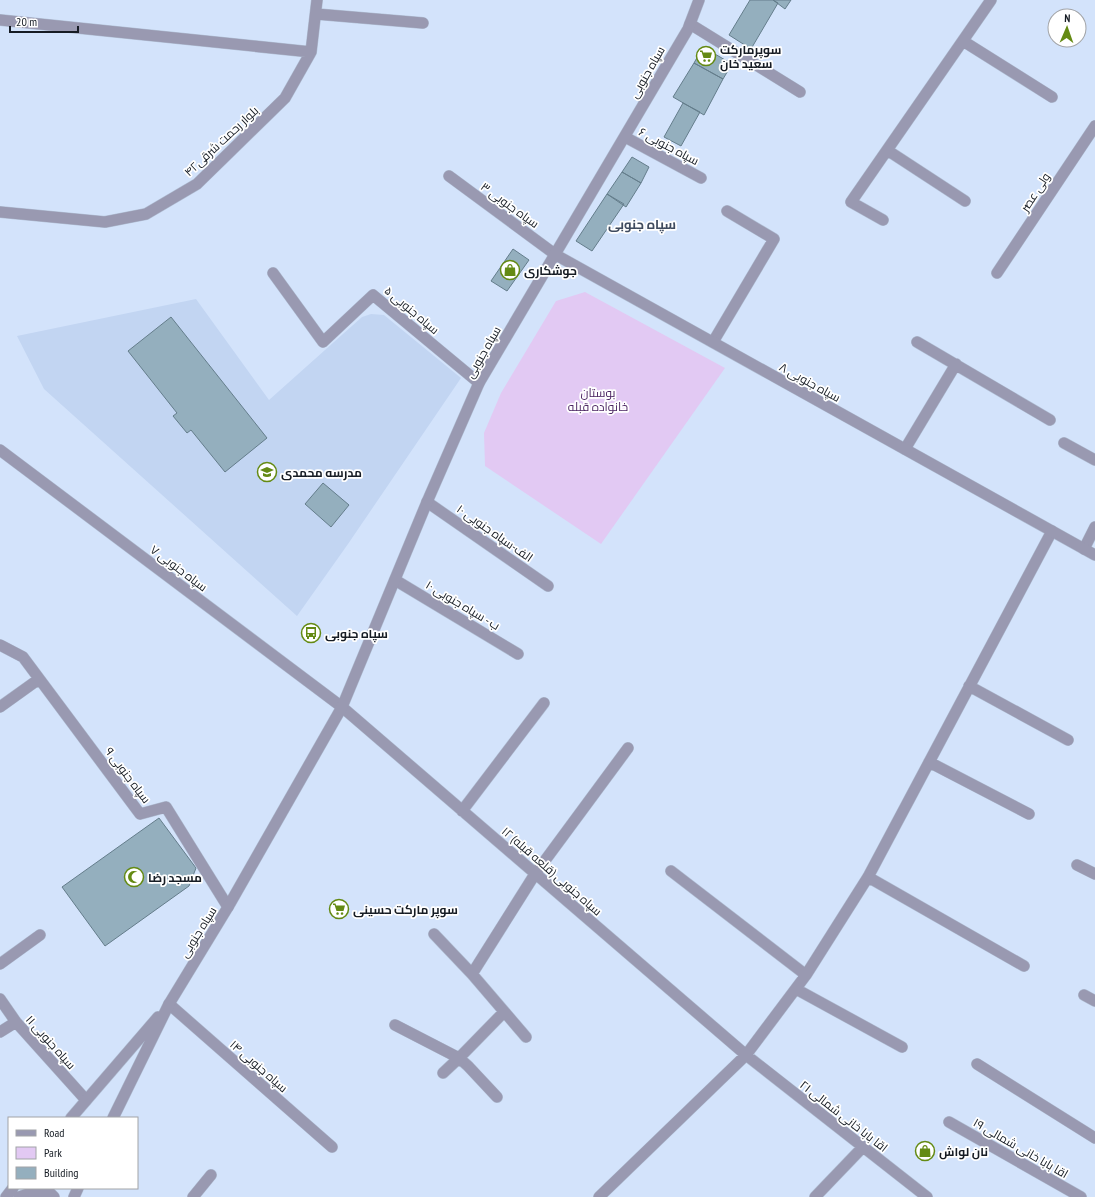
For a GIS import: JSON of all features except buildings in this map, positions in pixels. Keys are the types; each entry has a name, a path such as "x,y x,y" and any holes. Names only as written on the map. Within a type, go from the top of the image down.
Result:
{"street":[{"name":"بلوار رحمت شرقی۴۲","path":"0,212 105,222 146,214 197,184 285,98 311,52 317,0"},
{"name":"سپاه جنوبی","path":"112,1117 168,1004 228,907 342,707 479,383 556,255 690,24 699,0"},
{"path":"883,220 851,202 991,0"},
{"path":"316,14 423,23"},
{"path":"0,20 311,52"},
{"path":"690,24 800,92"},
{"path":"963,40 1052,97"},
{"name":"ولی عصر","path":"997,273 1095,126"},
{"name":"۶ سپاه جنوبی","path":"625,137 701,178"},
{"path":"887,150 965,201"},
{"name":"۳ سپاه جنوبی","path":"449,176 556,255"},
{"path":"713,342 774,239 727,211"},
{"name":"۸ سپاه جنوبی","path":"556,255 1095,555"},
{"name":"۵ سپاه جنوبی","path":"273,273 323,342 374,295 479,383"},
{"path":"917,342 1050,420"},
{"path":"905,449 956,364"},
{"path":"1064,443 1095,460"},
{"name":"۷ سپاه جنوبی","path":"0,450 342,707"},
{"name":"۱۰ الف-سپاه جنوبی","path":"428,502 548,586"},
{"path":"1084,549 1095,527"},
{"path":"599,1197 746,1055 806,976 868,877 1052,531"},
{"name":"۱۰ ب - سپاه جنوبی","path":"395,580 518,654"},
{"name":"۹ سپاه جنوبی","path":"0,645 23,657 140,814 166,806 228,907"},
{"path":"0,708 39,678"},
{"path":"970,686 1068,740"},
{"path":"462,811 544,703"},
{"name":"۱۲ سپاه جنوبی (قلعه قبله)","path":"342,707 746,1055"},
{"path":"472,974 535,874 628,748"},
{"path":"929,762 1029,814"},
{"path":"1078,865 1095,874"},
{"path":"671,871 806,976"},
{"path":"868,877 1024,966"},
{"path":"434,934 472,974 526,1037"},
{"path":"0,964 40,935"},
{"path":"796,989 902,1047"},
{"path":"1084,995 1095,1002"},
{"name":"۱۱ سپاه جنوبی","path":"0,999 16,1022 86,1100"},
{"name":"سپاه جنوبی","path":"72,1117 168,1004"},
{"name":"۱۴ سپاه جنوبی","path":"168,1004 332,1147"},
{"path":"443,1073 504,1012"},
{"path":"0,1032 16,1022"},
{"path":"395,1025 459,1058 497,1097"},
{"name":"۲۱ اقا بابا خانی شمالی","path":"746,1055 862,1148 927,1197"},
{"path":"977,1064 1095,1138"},
{"name":"۱۹ اقا بابا خانی شمالی","path":"949,1122 1081,1197"},
{"path":"816,1197 862,1148"},
{"path":"193,1197 211,1175"},
{"path":"6,1197 12,1189"},
{"path":"19,1197 28,1194 49,1192 54,1197"}],"shaded area":[{"name":"مدرسه محمدی","path":"196,299 269,400 362,317 371,314 384,315 461,378 297,616 44,389 17,336"}],"green space":[{"name":"بوستان خانواده قبله","path":"585,292 725,368 601,544 485,466 484,433 501,393 556,301"}],"place":[{"name":"سوپرمارکت سعید خان","path":"706,56"},
{"name":"جوشکاری","path":"510,270"},
{"name":"مدرسه محمدی","path":"267,472"},
{"name":"سپاه جنوبی","path":"311,633"},
{"name":"مسجد رضا","path":"134,877"},
{"name":"سوپر مارکت حسینی","path":"339,909"},
{"name":"نان لواش","path":"925,1151"}],"district":[{"name":"سپاه جنوبی","path":"642,224"}]}
